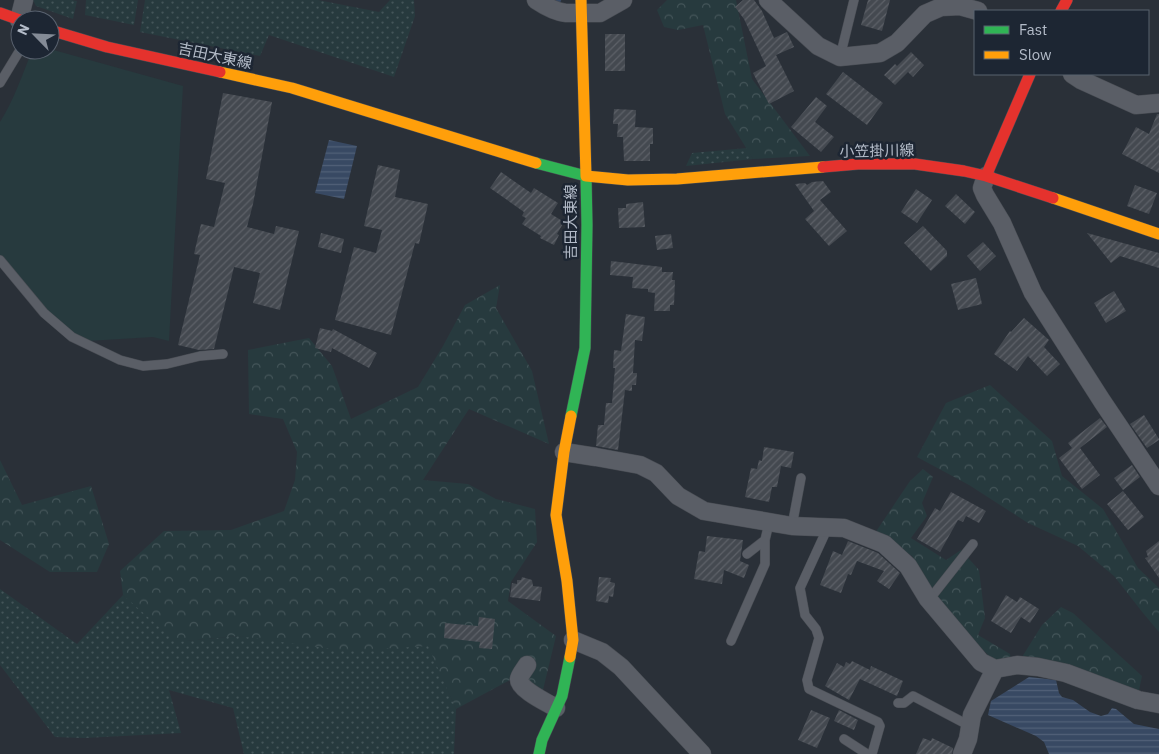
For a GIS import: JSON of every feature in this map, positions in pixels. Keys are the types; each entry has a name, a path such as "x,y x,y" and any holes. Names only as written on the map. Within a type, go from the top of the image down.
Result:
{"main road":[{"path":"581,7 586,176"},
{"name":"吉田大東線","path":"60,33 107,47 292,88 535,163 586,176 585,348 564,452 556,515 567,581 573,640 562,696 542,740 539,754"},
{"path":"986,176 1030,75"},
{"name":"小笠掛川線","path":"586,176 628,180 677,179 858,164 915,164 986,176 1159,234"}],"street":[{"path":"536,0 561,13 581,7 600,13 623,0"},
{"path":"768,0 818,46 840,56 880,52 897,43 925,14 941,7 960,6 974,10"},
{"path":"1074,75 1136,105 1159,103"},
{"path":"986,176 982,188 1002,223 1033,293 1159,486"},
{"path":"564,452 640,465 656,473 678,496 704,511 767,531 792,526 844,528 884,544 908,566 929,600 981,662 995,669 1017,665 1066,673 1138,700 1159,704"},
{"path":"573,640 602,652 621,667 702,754"},
{"path":"527,665 519,678 523,688 556,708"},
{"path":"962,754 968,739 972,715 995,669"}],"lane":[{"path":"840,56 854,0"},
{"path":"0,83 14,60"},
{"path":"0,260 44,313 72,337 120,360 143,366 167,364 200,356 223,354"},
{"path":"792,526 801,478"},
{"path":"828,527 800,588 805,615 816,629 819,638 807,680 810,689 878,722 880,726 872,754"},
{"path":"747,554 767,531"},
{"path":"732,641 765,564 767,531"},
{"path":"929,600 973,544"},
{"path":"898,703 904,702 913,696 970,726"},
{"path":"844,739 868,754"}],"green space":[{"path":"33,0 77,1 73,19 60,14 60,10 47,10 36,6"},
{"path":"86,0 138,0 134,25 85,15"},
{"path":"145,0 318,0 379,12 390,0 414,0 415,16 394,77 269,35 260,56 140,32"},
{"path":"667,0 736,0 752,79 810,156 753,159 725,114 703,25 678,30 664,27 657,10"},
{"path":"60,52 183,86 169,341 153,337 71,342 72,337 0,260 0,122 14,96 28,60 60,60"},
{"path":"747,148 753,159 686,166 692,153"},
{"path":"500,285 496,308 532,371 549,444 469,409 423,480 468,484 496,499 535,509 537,542 511,582 508,601 556,636 542,694 510,680 456,709 428,646 346,651 238,636 176,642 123,595 120,571 164,531 231,530 284,511 295,480 297,452 283,419 249,414 248,350 309,338 332,366 351,419 418,387 465,305"},
{"path":"990,385 1052,441 1062,476 1103,509 1138,568 1159,588 1159,632 1114,576 1078,546 1028,523 969,485 917,457 946,403"},
{"path":"0,460 22,505 91,486 109,544 97,572 50,572 0,540"},
{"path":"923,469 933,477 922,503 927,516 911,538 946,560 961,550 979,570 985,618 978,635 1010,654 1011,660 992,659 938,600 912,556 875,533 910,481"},
{"path":"0,589 77,644 123,595 184,641 238,636 429,646 456,709 454,754 244,754 233,708 169,690 181,733 84,738 55,737 0,665"},
{"path":"1061,607 1073,613 1142,676 1138,695 1017,665 1042,625"}],"water":[{"path":"329,140 357,146 344,199 315,193"},
{"path":"1029,677 1056,680 1062,697 1073,700 1090,712 1101,716 1108,714 1112,708 1116,709 1134,724 1159,729 1159,754 1049,754 1044,742 1036,736 988,715 991,701"}],"building":[{"path":"743,0 754,0 762,11 774,38 787,32 794,47 776,55 794,91 769,104 753,73 766,66 744,19 735,7"},
{"path":"868,0 890,0 882,31 861,25"},
{"path":"605,34 625,34 625,71 605,71"},
{"path":"911,52 924,65 913,77 908,72 895,85 884,75 895,64 897,66"},
{"path":"843,72 883,103 867,125 826,94"},
{"path":"223,93 272,102 247,227 274,234 276,226 299,231 280,310 253,303 260,273 234,267 214,349 199,350 178,345 200,255 194,254 201,224 214,227 225,183 206,179"},
{"path":"816,97 827,106 815,122 834,137 821,152 791,127"},
{"path":"614,109 636,110 635,127 653,128 653,144 650,144 650,161 624,161 623,137 617,137 618,124 613,124"},
{"path":"1157,114 1159,114 1159,173 1122,154 1136,127 1149,134"},
{"path":"378,165 400,170 395,197 428,204 419,244 415,243 391,335 335,320 354,247 376,253 382,230 364,226"},
{"path":"501,172 531,193 534,188 558,203 551,214 564,222 557,234 559,235 554,245 540,238 541,236 522,224 526,218 522,216 524,212 490,188"},
{"path":"823,181 831,192 820,200 847,231 829,246 805,219 814,211 795,184 805,183 807,185 812,182"},
{"path":"1135,185 1157,193 1149,214 1127,206"},
{"path":"916,189 932,200 917,223 901,212"},
{"path":"956,194 975,212 965,224 945,206"},
{"path":"643,202 645,227 619,228 618,208 626,208 626,204"},
{"path":"923,226 947,251 947,256 931,271 904,243"},
{"path":"321,233 344,239 341,253 318,247"},
{"path":"1087,233 1159,253 1159,268 1120,256 1111,263"},
{"path":"671,234 673,248 657,250 655,236"},
{"path":"983,242 996,256 980,271 967,256"},
{"path":"611,261 662,267 662,272 673,272 672,280 675,280 674,305 670,305 670,311 654,311 655,293 648,292 648,289 632,288 633,277 610,275"},
{"path":"976,278 982,304 958,310 951,284"},
{"path":"1114,291 1126,311 1106,323 1094,303"},
{"path":"626,314 645,317 642,341 635,340 633,373 637,373 636,385 632,385 632,391 625,390 618,450 596,446 598,425 604,425 606,403 612,403 615,368 613,368 614,350 621,351"},
{"path":"1024,318 1049,340 1044,347 1060,364 1047,376 1028,356 1017,371 994,354 1010,331"},
{"path":"320,328 332,331 333,329 377,353 369,368 332,348 331,352 315,348"},
{"path":"1144,415 1159,439 1147,448 1130,424"},
{"path":"1100,418 1107,427 1080,448 1100,475 1082,489 1059,458 1072,448 1068,443"},
{"path":"764,447 794,452 791,468 781,466 777,487 772,487 769,502 745,497 751,468 757,469 759,460 762,461"},
{"path":"1132,465 1140,477 1123,490 1114,478"},
{"path":"1123,491 1144,517 1128,530 1107,504"},
{"path":"951,492 986,511 979,523 966,516 963,522 958,520 940,552 917,539 935,508 940,511"},
{"path":"707,536 743,540 740,561 749,565 744,578 724,570 722,584 694,579 699,551 705,552"},
{"path":"848,541 878,553 900,573 889,589 877,581 884,571 857,561 851,575 848,574 841,593 820,585 833,551 842,555"},
{"path":"1159,541 1159,578 1145,558 1148,557 1146,551"},
{"path":"522,577 532,580 533,586 542,587 540,601 510,597 512,583 517,584 517,580 521,580"},
{"path":"599,577 611,578 610,582 615,583 613,597 609,596 608,603 596,601"},
{"path":"1006,595 1017,602 1020,597 1039,609 1030,623 1021,617 1011,633 991,621"},
{"path":"479,617 495,619 492,649 479,648 480,642 444,638 445,623 478,626"},
{"path":"852,661 870,670 871,666 903,681 897,696 860,679 849,700 825,686 837,663 844,667 846,662 850,664"},
{"path":"811,710 830,718 817,748 798,740"},
{"path":"839,710 858,720 854,730 834,721"},
{"path":"923,738 931,741 932,738 953,748 952,754 916,754"}],"traffic: fast":[{"path":"536,163 586,176 585,348 571,416"},
{"path":"539,754 542,740 562,696 570,657"}],"traffic: slow":[{"path":"581,0 586,176 628,180 677,179 823,167"},
{"path":"220,72 292,88 536,163"},
{"path":"1053,198 1159,234"},
{"path":"570,657 573,640 567,581 556,515 564,452 571,416"}],"traffic: jam":[{"path":"1062,10 1067,0"},
{"path":"0,13 10,16"},
{"path":"60,33 107,47 220,72"},
{"path":"986,176 1030,75"},
{"path":"823,167 858,164 915,164 986,176 1053,198"}]}
